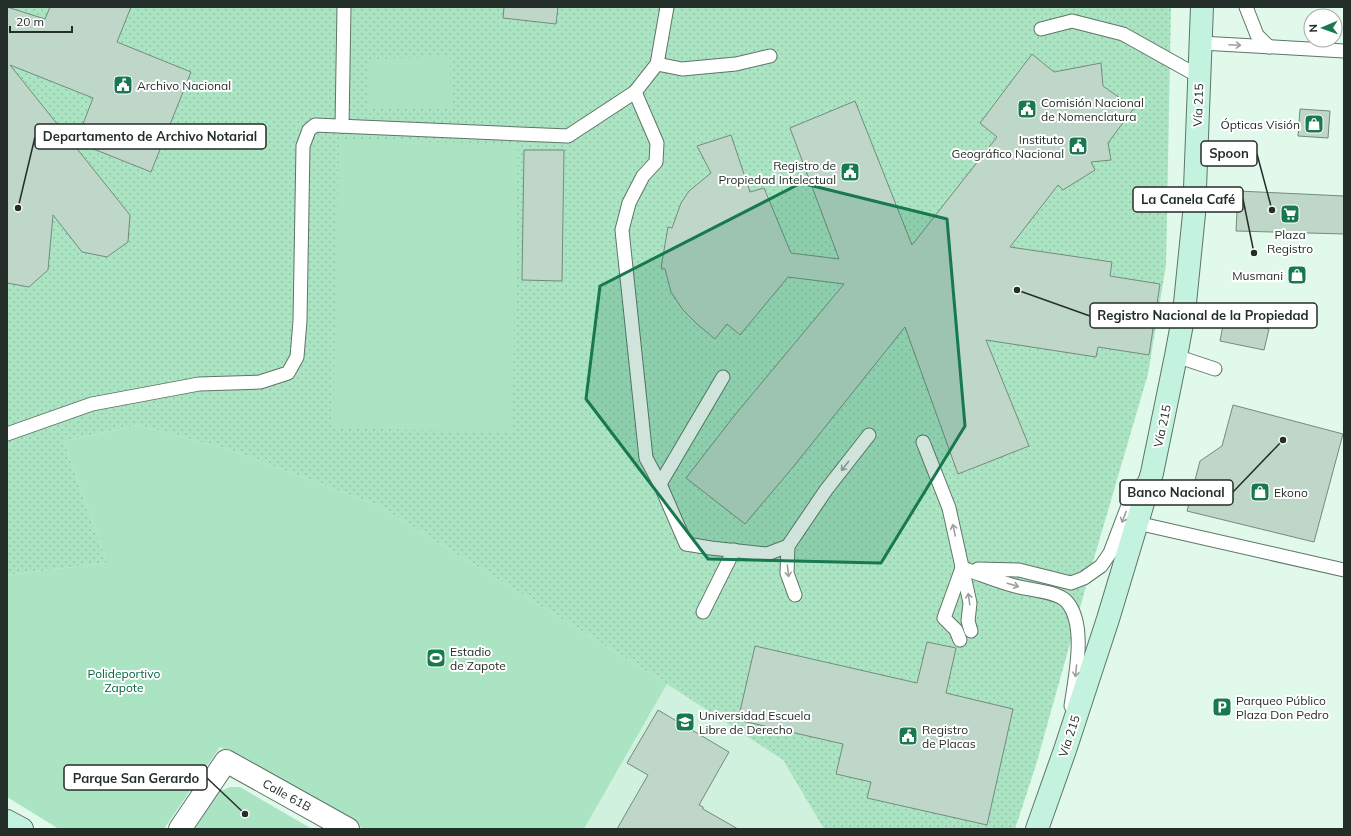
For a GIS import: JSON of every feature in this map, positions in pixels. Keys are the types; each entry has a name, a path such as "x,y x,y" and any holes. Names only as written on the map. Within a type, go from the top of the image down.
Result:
{"main road":[{"name":"Vía 215","path":"1042,828 1065,750 1138,523 1152,473 1176,356 1184,313 1194,214 1202,44 1202,7"},
{"path":"7,821 22,829"}],"street":[{"name":"Calle 61B","path":"180,829 226,761 348,829"}],"lane":[{"path":"342,126 344,7"},
{"path":"7,434 92,404 199,384 260,382 288,373 297,357 300,321 303,146 309,130 315,125 568,136 635,92 657,64 667,7"},
{"path":"1246,7 1257,35 1269,47"},
{"path":"1041,29 1072,21 1124,34 1200,77"},
{"path":"1202,44 1344,51"},
{"path":"657,64 682,69 736,64 770,56"},
{"path":"635,92 657,143 656,162 643,176 629,203 622,230 646,458 660,484 686,544 767,554 788,546"},
{"path":"1176,356 1214,369"},
{"path":"660,484 723,377"},
{"path":"795,595 787,573 788,546 826,490 869,435"},
{"path":"923,442 949,508 970,603 968,621 971,631"},
{"path":"962,568 1019,570 1071,583 1084,578 1101,566 1110,553 1132,495 1152,473"},
{"path":"1138,523 1344,570"},
{"path":"703,612 734,550"},
{"path":"960,640 956,630 944,618 962,568"},
{"path":"962,568 1016,586 1052,593 1066,601 1074,612 1079,635 1076,674 1065,750"}],"highlighted area":[{"path":"801,183 947,219 965,426 881,563 708,559 586,399 600,286"}],"shaded area":[{"name":"Universidad Escuela Libre de Derecho","path":"667,684 783,760 824,829 584,829"}],"green space":[{"path":"7,7 1171,7 1166,265 1148,374 1092,565 1036,765 1015,829 824,829 783,760 667,684 379,506 230,450 138,425 64,441 107,563 7,575"},
{"path":"450,57 451,107 368,108 367,59"},
{"path":"339,140 518,144 512,432 333,428"},
{"name":"Polideportivo Zapote","path":"138,425 230,450 379,506 667,684 584,829 364,829 220,747 164,829 59,829 7,797 7,575 107,563 64,441"},
{"path":"230,787 240,787 312,829 195,829 213,799 220,791"}],"building":[{"path":"7,7 45,19 50,7 131,7 117,42 191,72 151,172 76,142 93,98 10,65 130,215 128,242 107,257 82,252 53,215 48,270 29,287 7,283"},
{"path":"504,7 558,7 556,24 503,18"},
{"path":"1032,54 1054,72 1101,63 1103,86 1134,108 1108,143 1111,160 1091,162 1095,170 1063,190 1058,185 1010,247 1112,262 1110,276 1160,284 1149,355 1098,347 1096,357 986,340 1029,446 958,474 905,327 794,466 745,524 686,478 734,416 844,284 788,277 740,335 727,324 715,339 697,324 683,310 671,292 665,269 661,268 668,227 672,228 681,203 689,191 711,173 697,146 731,135 750,192 764,188 791,253 839,259 790,128 855,101 912,245 997,137 980,123"},
{"name":"Ópticas Visión","path":"1300,109 1330,111 1328,138 1298,136"},
{"path":"524,150 564,150 562,281 522,280"},
{"name":"Plaza Registro","path":"1238,191 1344,196 1344,234 1236,231"},
{"path":"1224,320 1269,329 1264,350 1220,341"},
{"name":"Ekono","path":"1233,405 1343,434 1314,542 1187,511 1200,461 1222,446"},
{"name":"Registro de Placas","path":"927,642 956,648 946,693 1013,709 987,825 867,798 871,782 836,774 843,744 738,720 755,646 917,683"},
{"path":"658,710 729,752 699,805 703,807 703,809 738,829 617,829 648,775 627,763"}],"place":[{"name":"Archivo Nacional","path":"123,85"},
{"name":"Comisión Nacional de Nomenclatura","path":"1027,109"},
{"name":"Ópticas Visión","path":"1314,124"},
{"name":"Instituto Geográfico Nacional","path":"1078,146"},
{"name":"Registro de Propiedad Intelectual","path":"850,172"},
{"name":"Departamento de Archivo Notarial","path":"18,208"},
{"name":"Spoon","path":"1272,210"},
{"name":"Plaza Registro","path":"1290,214"},
{"name":"La Canela Café","path":"1254,253"},
{"name":"Musmani","path":"1297,275"},
{"name":"Registro Nacional de la Propiedad","path":"1017,290"},
{"name":"Banco Nacional","path":"1283,440"},
{"name":"Ekono","path":"1260,492"},
{"name":"Estadio de Zapote","path":"436,658"},
{"name":"Parqueo Público Plaza Don Pedro","path":"1222,707"},
{"name":"Universidad Escuela Libre de Derecho","path":"685,722"},
{"name":"Registro de Placas","path":"908,736"},
{"name":"Parque San Gerardo","path":"245,814"}]}
